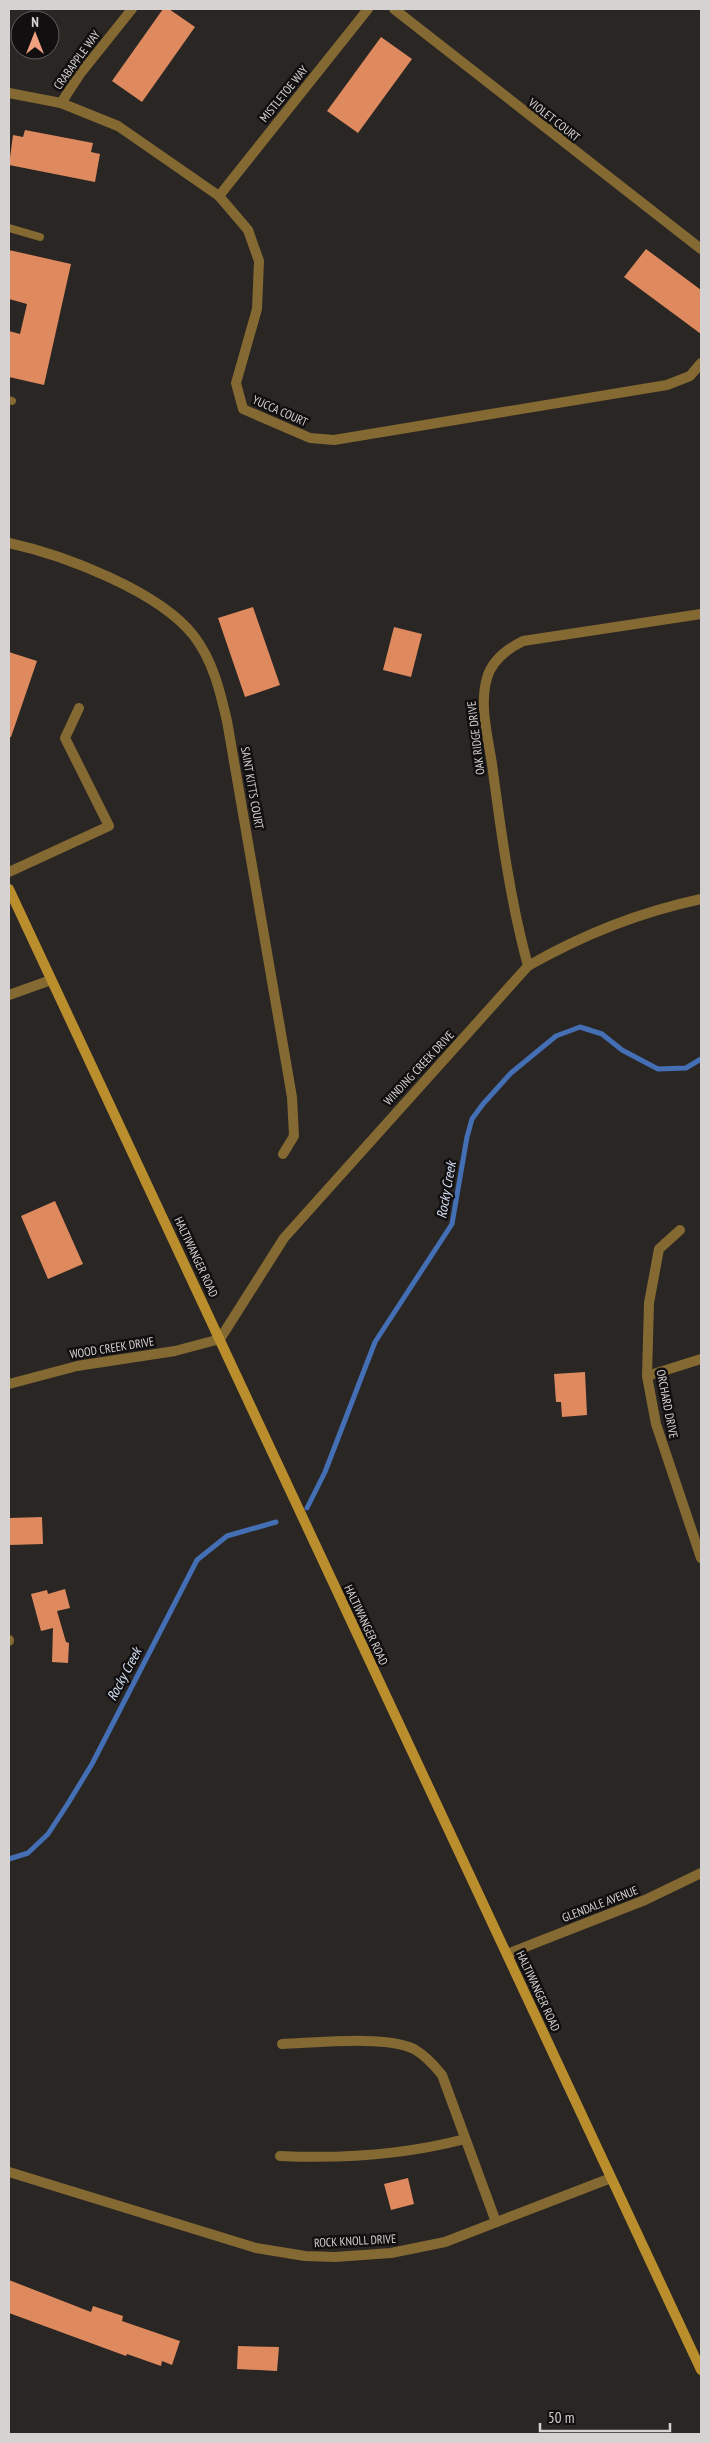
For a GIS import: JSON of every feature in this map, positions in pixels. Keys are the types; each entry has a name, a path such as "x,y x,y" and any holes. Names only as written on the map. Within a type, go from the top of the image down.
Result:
{"street":[{"name":"CRABAPPLE WAY","path":"61,103 80,74 132,9"},
{"name":"MISTLETOE WAY","path":"219,196 368,9"},
{"name":"VIOLET COURT","path":"394,9 701,249"},
{"name":"YUCCA COURT","path":"9,92 61,103 118,126 219,196 248,230 259,261 257,309 236,383 243,409 310,438 334,440 667,385 690,376 701,363"},
{"name":"SAINT KITTS COURT","path":"9,543 55,556 125,585 147,597 172,613 194,636 211,665 228,721 292,1097 294,1136 283,1154"},
{"name":"OAK RIDGE DRIVE","path":"528,966 518,928 498,812 483,697 487,676 505,650 523,641 701,614"},
{"path":"9,872 109,826 64,738 79,708"},
{"name":"HALTIWANGER ROAD","path":"9,889 701,2370"},
{"name":"WINDING CREEK DRIVE","path":"220,1339 284,1238 528,966 570,942 630,919 701,899"},
{"path":"9,995 51,980"},
{"name":"ORCHARD DRIVE","path":"680,1230 659,1249 649,1303 647,1376 656,1424 701,1558"},
{"name":"WOOD CREEK DRIVE","path":"9,1384 77,1366 175,1352 220,1339"},
{"path":"647,1376 701,1359"},
{"name":"GLENDALE AVENUE","path":"507,1954 645,1900 701,1873"},
{"path":"282,2044 370,2041 412,2048 428,2058 442,2075 496,2222"},
{"path":"280,2156 330,2158 390,2154 434,2147 465,2139"},
{"name":"ROCK KNOLL DRIVE","path":"9,2172 236,2243 305,2256 335,2257 391,2253 445,2242 611,2178"}],"lane":[{"path":"9,228 40,237"}],"building":[{"path":"163,9 169,9 195,27 142,102 112,81"},
{"path":"381,37 412,59 358,133 327,111"},
{"path":"25,130 93,143 91,152 100,154 95,182 9,165 13,135 23,137"},
{"path":"646,249 701,290 701,334 624,277"},
{"path":"9,250 71,264 44,385 9,377 9,331 20,334 27,304 9,299"},
{"path":"253,607 280,685 245,697 218,618"},
{"path":"394,627 422,634 411,677 383,670"},
{"path":"9,652 37,661 11,737 9,737"},
{"path":"55,1201 83,1264 48,1279 21,1216"},
{"path":"585,1372 587,1415 562,1417 561,1402 556,1402 554,1374"},
{"path":"42,1517 43,1544 10,1545 9,1518"},
{"path":"65,1589 70,1608 57,1611 66,1642 69,1643 68,1663 52,1662 53,1628 41,1631 31,1594 47,1590 48,1594"},
{"path":"408,2178 414,2204 391,2210 384,2184"},
{"path":"9,2280 91,2312 93,2306 123,2316 122,2321 180,2341 172,2365 162,2361 161,2366 127,2354 126,2356 9,2313"},
{"path":"238,2346 279,2347 277,2371 237,2369"}],"waterway":[{"name":"Rocky Creek","path":"307,1508 325,1472 375,1342 452,1224 467,1137 472,1119 483,1104 511,1073 556,1036 580,1027 602,1034 622,1050 658,1069 686,1068 701,1059"},
{"name":"Rocky Creek","path":"9,1859 28,1853 48,1834 67,1805 92,1764 197,1560 227,1536 276,1522"}]}
